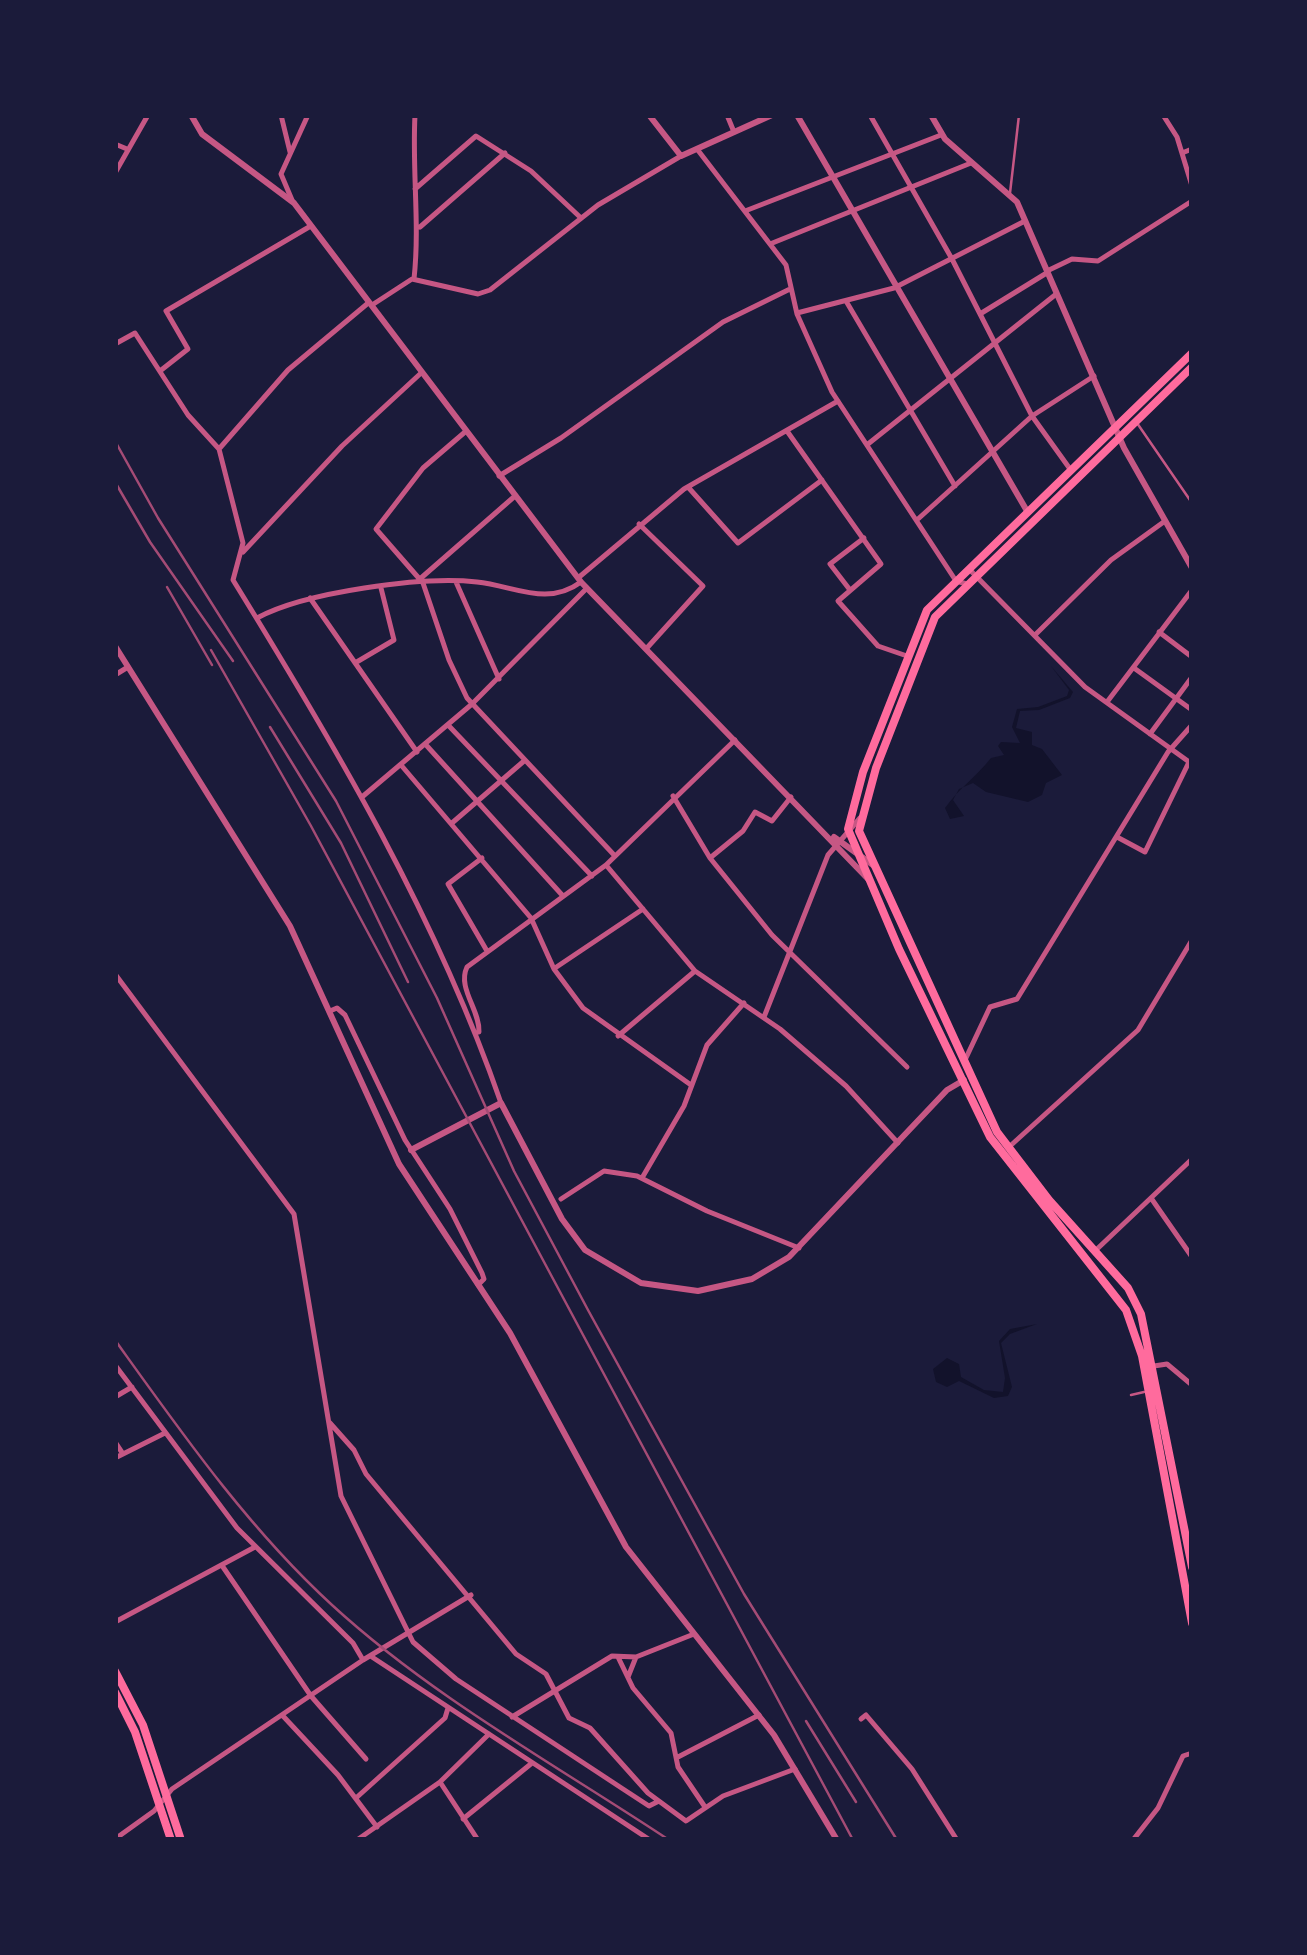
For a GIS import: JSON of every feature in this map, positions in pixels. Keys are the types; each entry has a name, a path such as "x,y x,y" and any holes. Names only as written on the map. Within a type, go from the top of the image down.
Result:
{"main road":[{"path":"1192,353 1027,511 927,630 859,831 963,1065 965,1080 1008,1148 1128,1288 1142,1314 1189,1535 1192,1567"},
{"path":"1192,367 972,573 956,581 923,617 850,814 849,833 990,1137 1126,1310 1149,1390 1192,1623"},
{"path":"115,1671 143,1725 181,1840"},
{"path":"115,1692 136,1732 171,1840"}],"street":[{"path":"115,173 148,115"},
{"path":"191,115 202,134 294,203"},
{"path":"281,115 291,155"},
{"path":"274,188 308,115"},
{"path":"414,280 420,227 415,188 415,115"},
{"path":"648,115 681,156"},
{"path":"727,115 734,132"},
{"path":"219,449 288,370 368,306 414,280 478,294 490,290 581,218 681,156 772,115"},
{"path":"797,115 1027,511"},
{"path":"870,115 952,259 1032,416 1072,472"},
{"path":"931,115 941,135 1010,193 1120,438 1192,568"},
{"path":"1163,115 1182,153 1192,186"},
{"path":"745,211 941,135"},
{"path":"415,188 476,136 506,152 581,218"},
{"path":"115,144 126,150"},
{"path":"697,149 786,265 797,313 838,402 956,581 967,584"},
{"path":"1182,153 1192,149"},
{"path":"420,227 506,152"},
{"path":"770,244 972,162"},
{"path":"281,174 309,227 582,583 838,843 870,881"},
{"path":"980,314 1072,259 1098,260 1192,201"},
{"path":"797,313 897,287 1024,221"},
{"path":"160,371 188,349 166,311 309,227"},
{"path":"499,476 561,438 723,322 792,288"},
{"path":"868,444 1054,295"},
{"path":"846,300 955,486"},
{"path":"115,344 136,334 188,415 219,449 242,553"},
{"path":"420,374 342,446 242,553 233,580 362,797 478,1035 498,1104 569,1230 585,1250 612,1270 656,1286 706,1290 760,1276 799,1248 947,1090 965,1080"},
{"path":"918,519 1032,416 1094,376"},
{"path":"362,797 499,679 639,524 688,487 838,402"},
{"path":"786,430 881,564 838,601 878,646 907,656"},
{"path":"465,432 423,468 376,528 420,581 449,660 472,704 616,856"},
{"path":"688,487 738,543 822,480"},
{"path":"420,581 515,496"},
{"path":"1036,635 1112,560 1165,521"},
{"path":"639,524 703,586 646,649"},
{"path":"850,590 830,564 864,538"},
{"path":"972,573 1020,626 1036,635 1085,687 1190,762 1145,852 1116,836"},
{"path":"256,618 310,598 420,581 456,582 546,596 566,592 582,583"},
{"path":"456,582 499,679"},
{"path":"355,663 394,640 380,588"},
{"path":"1107,702 1192,590"},
{"path":"310,598 417,752"},
{"path":"1159,632 1192,656"},
{"path":"115,646 269,890 330,1010 399,1164 510,1333 626,1547 759,1715 796,1768 837,1840"},
{"path":"115,675 128,667"},
{"path":"1134,668 1192,710"},
{"path":"1150,734 1192,677"},
{"path":"963,1065 990,1007 1014,1000 1116,836 1192,725"},
{"path":"448,726 592,876"},
{"path":"478,1035 479,1019 463,976 487,951 606,865 673,796 736,740"},
{"path":"426,745 562,896"},
{"path":"452,823 524,761"},
{"path":"401,765 531,918 554,969 583,1008 691,1085"},
{"path":"673,796 710,858 790,953 908,1066"},
{"path":"710,858 743,831 755,812 772,821 792,797"},
{"path":"764,1017 826,860 864,811"},
{"path":"838,843 850,814"},
{"path":"838,843 874,865"},
{"path":"482,858 448,884 487,951"},
{"path":"606,865 694,971 726,996 744,1002 764,1017 846,1086 898,1143"},
{"path":"554,969 643,908"},
{"path":"1008,1148 1138,1030 1192,940"},
{"path":"618,1036 694,971"},
{"path":"115,974 294,1214 341,1496 408,1632 438,1665 512,1716 649,1806 658,1802"},
{"path":"642,1178 675,1124 707,1044 744,1002"},
{"path":"330,1010 337,1008 345,1015 411,1150 457,1223 482,1273 483,1280 478,1285"},
{"path":"411,1150 498,1104"},
{"path":"1096,1250 1192,1158"},
{"path":"562,1199 604,1171 642,1178 706,1211 799,1248"},
{"path":"1151,1198 1192,1257"},
{"path":"1154,1366 1168,1364 1192,1385"},
{"path":"115,1365 255,1547 368,1658 650,1840"},
{"path":"115,1396 132,1388"},
{"path":"328,1421 354,1450 366,1474 516,1654 546,1674 569,1718 590,1728 658,1802 686,1821 705,1807 796,1768"},
{"path":"115,1458 165,1433"},
{"path":"115,1442 124,1454"},
{"path":"115,1622 255,1547"},
{"path":"222,1566 311,1696 366,1758"},
{"path":"115,1839 160,1806 165,1794 408,1632 470,1596"},
{"path":"512,1716 554,1688 617,1656 636,1657 694,1634"},
{"path":"617,1656 628,1677 664,1721 678,1767 705,1807"},
{"path":"628,1677 636,1657"},
{"path":"356,1798 445,1718 448,1708"},
{"path":"678,1757 759,1715"},
{"path":"861,1719 866,1715 912,1768 957,1840"},
{"path":"283,1716 356,1798 376,1827"},
{"path":"357,1840 440,1782 489,1734"},
{"path":"1133,1840 1158,1808 1182,1756 1192,1753"},
{"path":"463,1819 532,1762"},
{"path":"440,1782 478,1840"}],"lane":[{"path":"1010,193 1020,115"},
{"path":"1136,422 1160,450 1192,503"},
{"path":"1130,1395 1149,1390"}],"shaded area":[{"path":"1051,666 1073,692 1070,698 1039,710 1020,711 1016,728 1032,732 1032,745 1042,749 1062,775 1046,783 1042,795 1028,802 986,792 973,783 963,787 991,758 1004,755 998,746 1001,742 1020,743 1012,727 1017,709 1038,707 1067,696 1069,690"},
{"path":"956,794 953,800 964,816 950,819 945,808"},
{"path":"1037,1324 1010,1334 1001,1343 1012,1387 1008,1396 994,1398 959,1381 947,1387 936,1382 933,1369 947,1358 959,1364 961,1377 984,1390 1003,1392 1005,1378 999,1341 1010,1329"}],"railway":[{"path":"115,441 158,518 336,801 437,998 514,1171 588,1310 744,1594 897,1840"},
{"path":"115,482 150,542 233,661"},
{"path":"167,587 212,665"},
{"path":"211,650 311,826 853,1840"},
{"path":"270,727 341,843 408,982"},
{"path":"115,1340 244,1512 332,1605 453,1700 669,1840"},
{"path":"806,1721 856,1802"}]}
